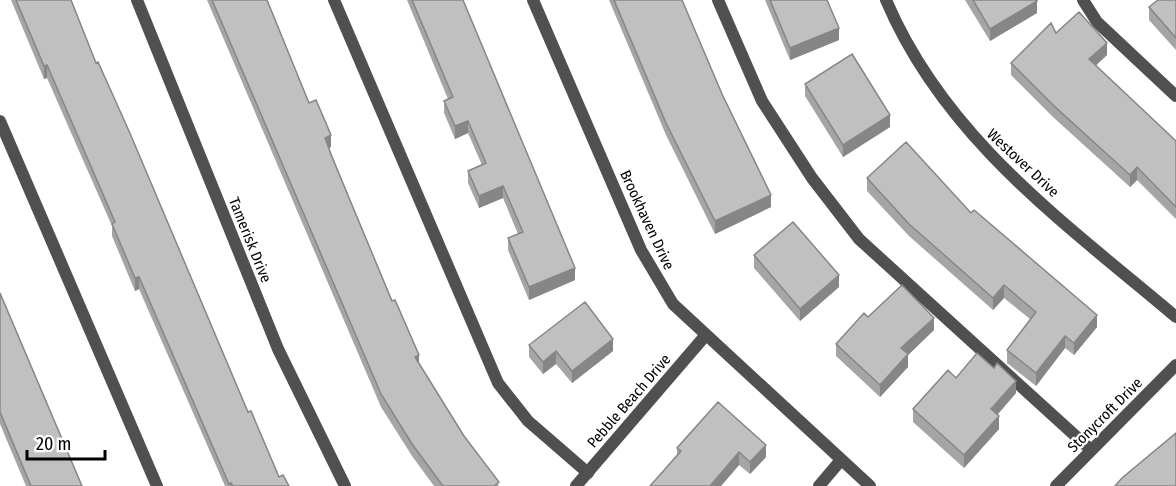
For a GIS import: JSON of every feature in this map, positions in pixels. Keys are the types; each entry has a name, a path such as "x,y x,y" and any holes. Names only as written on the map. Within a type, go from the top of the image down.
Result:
{"street":[{"name":"Tamerisk Drive","path":"136,0 278,349 345,486"},
{"path":"334,0 498,383 528,421 588,473"},
{"name":"Brookhaven Drive","path":"532,0 641,250 673,303 705,336 870,486"},
{"path":"718,0 762,101 812,178 859,239 1091,450"},
{"name":"Westover Drive","path":"886,0 927,78 976,142 1004,171 1176,317"},
{"path":"1083,0 1097,22 1176,96"},
{"path":"0,121 157,486"},
{"name":"Pebble Beach Drive","path":"576,486 705,336"},
{"name":"Stonycroft Drive","path":"1056,486 1176,365"},
{"path":"819,486 841,460"}],"building":[{"path":"16,0 71,0 96,63 98,62 129,131 248,412 251,411 279,477 283,475 289,486 233,486 229,484 139,277 135,278 112,224 115,222 47,65 44,66"},
{"path":"212,0 267,0 309,103 316,100 331,135 325,138 332,157 392,301 395,300 419,355 415,357 464,436 499,482 494,486 443,486 412,444 381,394"},
{"path":"412,0 463,0 575,268 529,287 508,238 523,232 503,186 479,196 468,171 486,163 468,121 455,126 444,101 453,97"},
{"path":"614,0 682,0 722,94 771,195 715,221 666,123"},
{"path":"770,0 827,0 839,28 790,48"},
{"path":"973,0 1037,0 1037,1 990,29"},
{"path":"1158,0 1176,0 1176,38 1149,7"},
{"path":"1079,12 1107,43 1089,59 1176,141 1176,207 1137,167 1130,175 1011,63 1051,23 1056,33"},
{"path":"852,54 890,115 843,145 805,84"},
{"path":"906,142 971,213 974,210 1097,315 1074,343 1065,336 1036,373 1007,350 1036,312 1004,285 993,298 909,224 867,178"},
{"path":"793,222 839,275 800,309 754,255"},
{"path":"902,285 934,318 901,348 908,354 880,385 836,344 864,313 868,317"},
{"path":"0,293 82,486 31,486 0,412"},
{"path":"585,302 613,339 572,371 556,351 543,362 529,345"},
{"path":"977,353 994,368 997,363 1016,381 991,409 999,416 964,455 913,409 948,370 956,378"},
{"path":"718,402 766,445 750,462 739,452 710,486 650,486 681,451 677,448"},
{"path":"1176,433 1176,486 1115,486 1122,478"}]}
